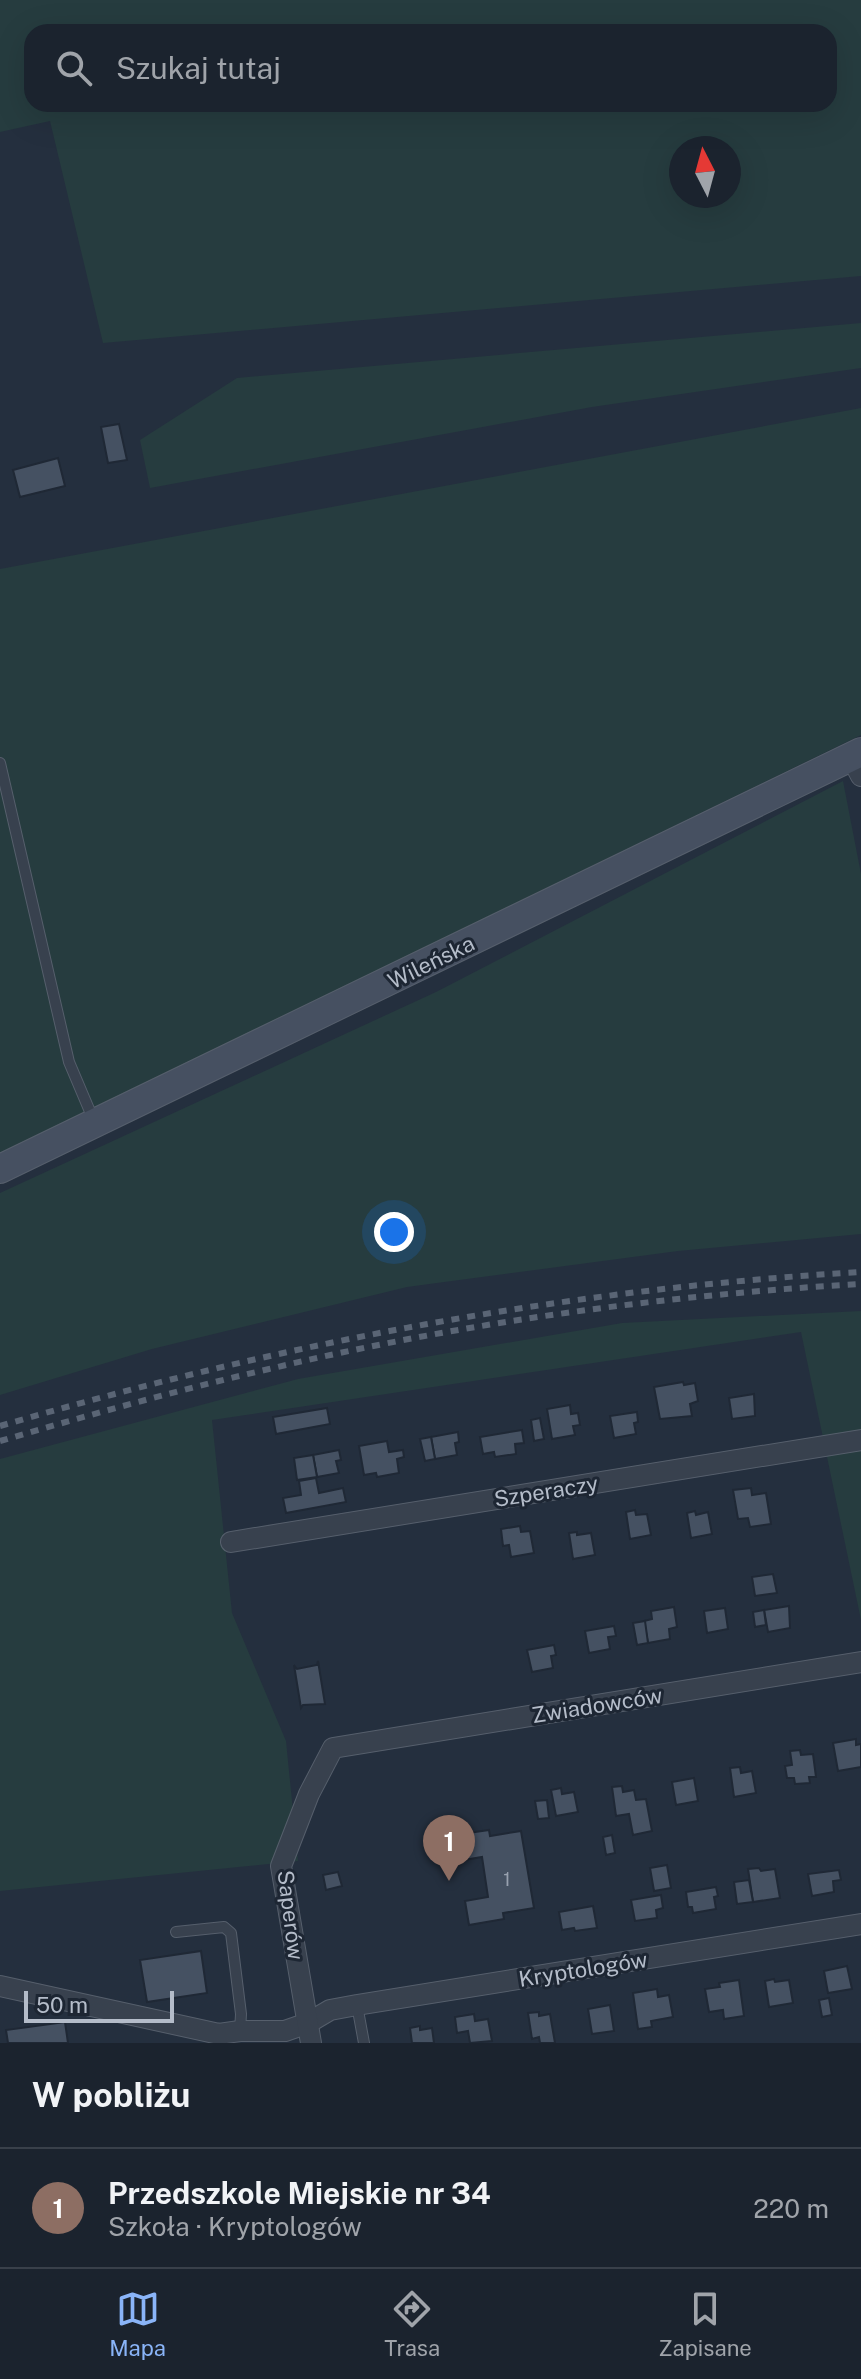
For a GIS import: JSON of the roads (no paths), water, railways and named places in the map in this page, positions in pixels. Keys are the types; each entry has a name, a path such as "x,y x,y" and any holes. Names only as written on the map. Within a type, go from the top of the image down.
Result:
{"street":[{"name":"Wileńska","path":"0,1169 858,762"},
{"name":"Szperaczy","path":"231,1542 861,1440"},
{"name":"Zwiadowców","path":"333,1748 861,1662"},
{"name":"Saperów","path":"310,2033 281,1866 309,1794 333,1748"},
{"name":"Kryptologów","path":"218,2039 240,2031 310,2033 330,2010 861,1924"},
{"path":"0,1986 218,2039"}],"lane":[{"path":"0,763 69,1062 95,1123"},
{"path":"176,1932 224,1927 231,1933 241,2014 240,2031"},
{"path":"357,2005 364,2043"}],"railway":[{"path":"0,1426 212,1369 426,1324 642,1292 861,1272"},
{"path":"0,1441 201,1385 415,1338 637,1304 861,1284"}],"place":[{"name":"Przedszkole Miejskie nr 34","path":"449,1881"}]}
